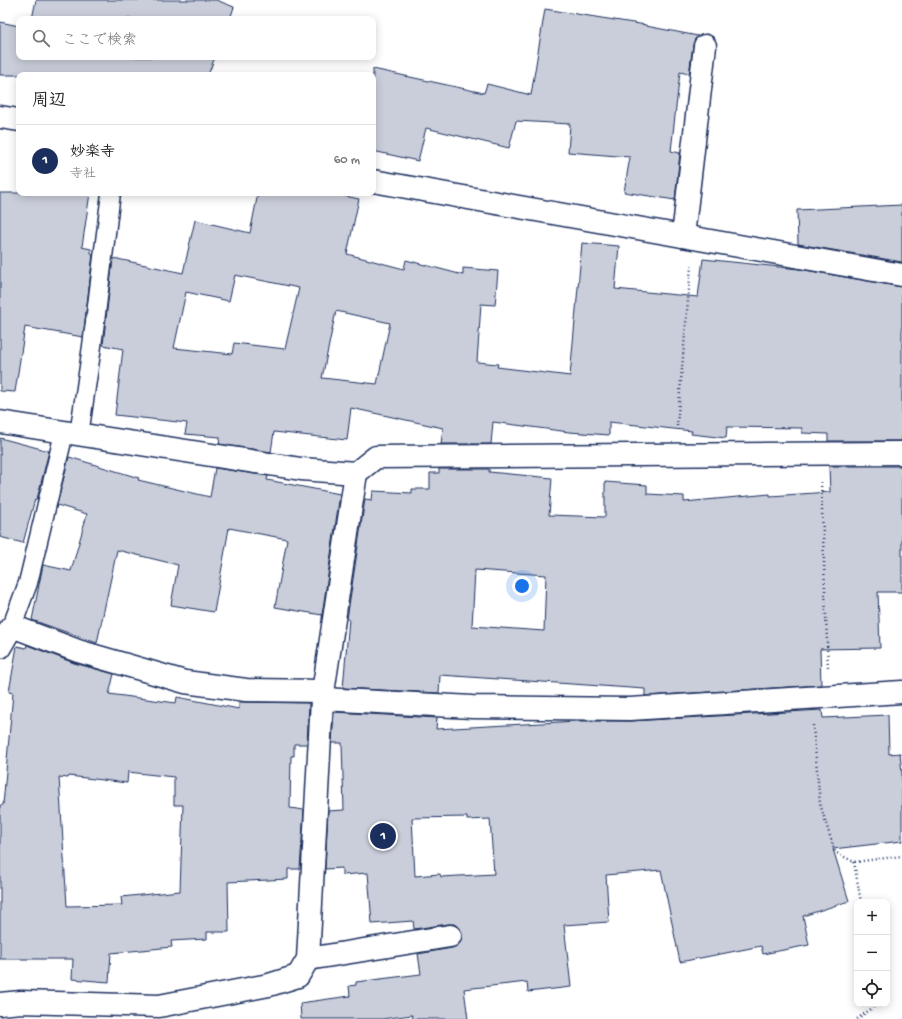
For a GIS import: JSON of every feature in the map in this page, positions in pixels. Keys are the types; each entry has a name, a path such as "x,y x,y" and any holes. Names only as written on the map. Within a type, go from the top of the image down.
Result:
{"street":[{"path":"688,237 705,46"},
{"path":"0,116 16,119"},
{"path":"376,182 902,275"},
{"path":"0,422 301,469 356,473 376,457 902,453"},
{"path":"0,1004 21,1002 162,1012 269,985 298,976 308,959 323,695 356,473"},
{"path":"0,646 12,626 78,651 185,682 246,690 472,707 630,709 902,692"},
{"path":"308,959 450,936"}],"lane":[{"path":"12,626 28,583 72,434 92,346 111,196"}],"path":[{"path":"675,455 688,237"},
{"path":"820,454 820,804 835,852 854,862 902,856"},
{"path":"854,862 860,899"},
{"path":"857,1019 874,1007"}],"building":[{"path":"36,0 216,0 234,7 231,16 33,16"},
{"path":"545,9 646,25 698,36 693,45 689,74 680,72 671,151 680,153 675,200 624,192 630,157 568,152 570,124 516,121 509,148 426,128 418,161 376,152 376,72 373,72 373,69 484,93 487,84 531,95"},
{"path":"0,22 16,25 16,60 214,60 209,72 16,72 16,75 0,75"},
{"path":"0,193 16,193 16,196 90,196 82,247 91,249 91,253 93,254 83,337 25,327 15,392 0,391"},
{"path":"257,196 345,196 359,199 347,254 404,269 406,260 463,275 463,268 498,271 495,305 481,304 477,362 498,364 497,367 570,376 582,243 619,246 615,289 698,297 703,259 799,269 902,287 902,441 828,441 828,434 802,433 802,428 727,427 726,438 691,434 692,431 609,422 609,435 569,432 493,422 491,444 441,444 443,428 351,408 347,440 274,432 271,452 219,444 220,437 185,434 187,423 115,415 123,349 103,345 113,258 183,273 195,220 250,233","holes":["235,275 299,288 285,349 234,343 232,354 174,348 186,292 229,301","336,311 390,323 377,384 322,378"]},
{"path":"902,205 902,262 798,244 797,210"},
{"path":"0,438 49,451 37,499 35,499 23,543 0,537"},
{"path":"69,457 139,478 138,480 210,497 215,468 268,476 267,480 340,494 322,615 275,607 287,539 229,528 214,612 171,605 178,565 117,550 97,643 32,620 43,565 71,571 87,514 57,505"},
{"path":"829,466 902,466 902,592 878,592 880,648 820,649 821,685 645,696 645,689 440,675 439,693 343,688 349,619 347,619 365,499 372,500 373,491 412,493 412,489 430,489 430,473 439,473 439,469 489,469 489,472 552,478 549,515 605,517 605,482 647,485 647,494 684,496 684,502 770,494 770,496 830,492","holes":["475,570 546,575 544,631 472,626"]},
{"path":"27,645 74,663 114,674 109,694 176,703 177,697 239,709 239,702 309,703 307,744 294,744 294,756 291,756 290,808 304,810 300,869 288,869 288,879 228,882 229,932 207,932 207,939 171,941 172,947 111,953 109,982 72,979 73,959 0,959 0,805 3,805 13,693 9,692 17,646 26,648","holes":["128,772 174,777 174,805 183,805 180,891 121,897 122,905 67,906 59,777 68,778 69,776 127,783"]},
{"path":"822,710 823,718 888,715 889,754 900,753 902,774 902,841 833,849 849,901 803,916 809,945 763,954 761,946 680,962 661,870 606,875 609,922 564,925 571,987 528,992 527,982 464,989 468,1019 413,1019 412,1015 382,1019 301,1019 300,1003 350,996 349,986 356,985 356,982 421,974 418,954 452,948 458,945 462,940 460,928 454,924 414,929 413,921 372,924 368,873 342,875 342,868 325,869 328,811 344,810 342,743 332,743 334,712 437,718 436,729 577,721 631,721","holes":["467,817 467,820 490,819 494,874 441,877 440,874 415,876 412,818"]}],"place":[{"name":"妙楽寺","path":"383,836"}]}
